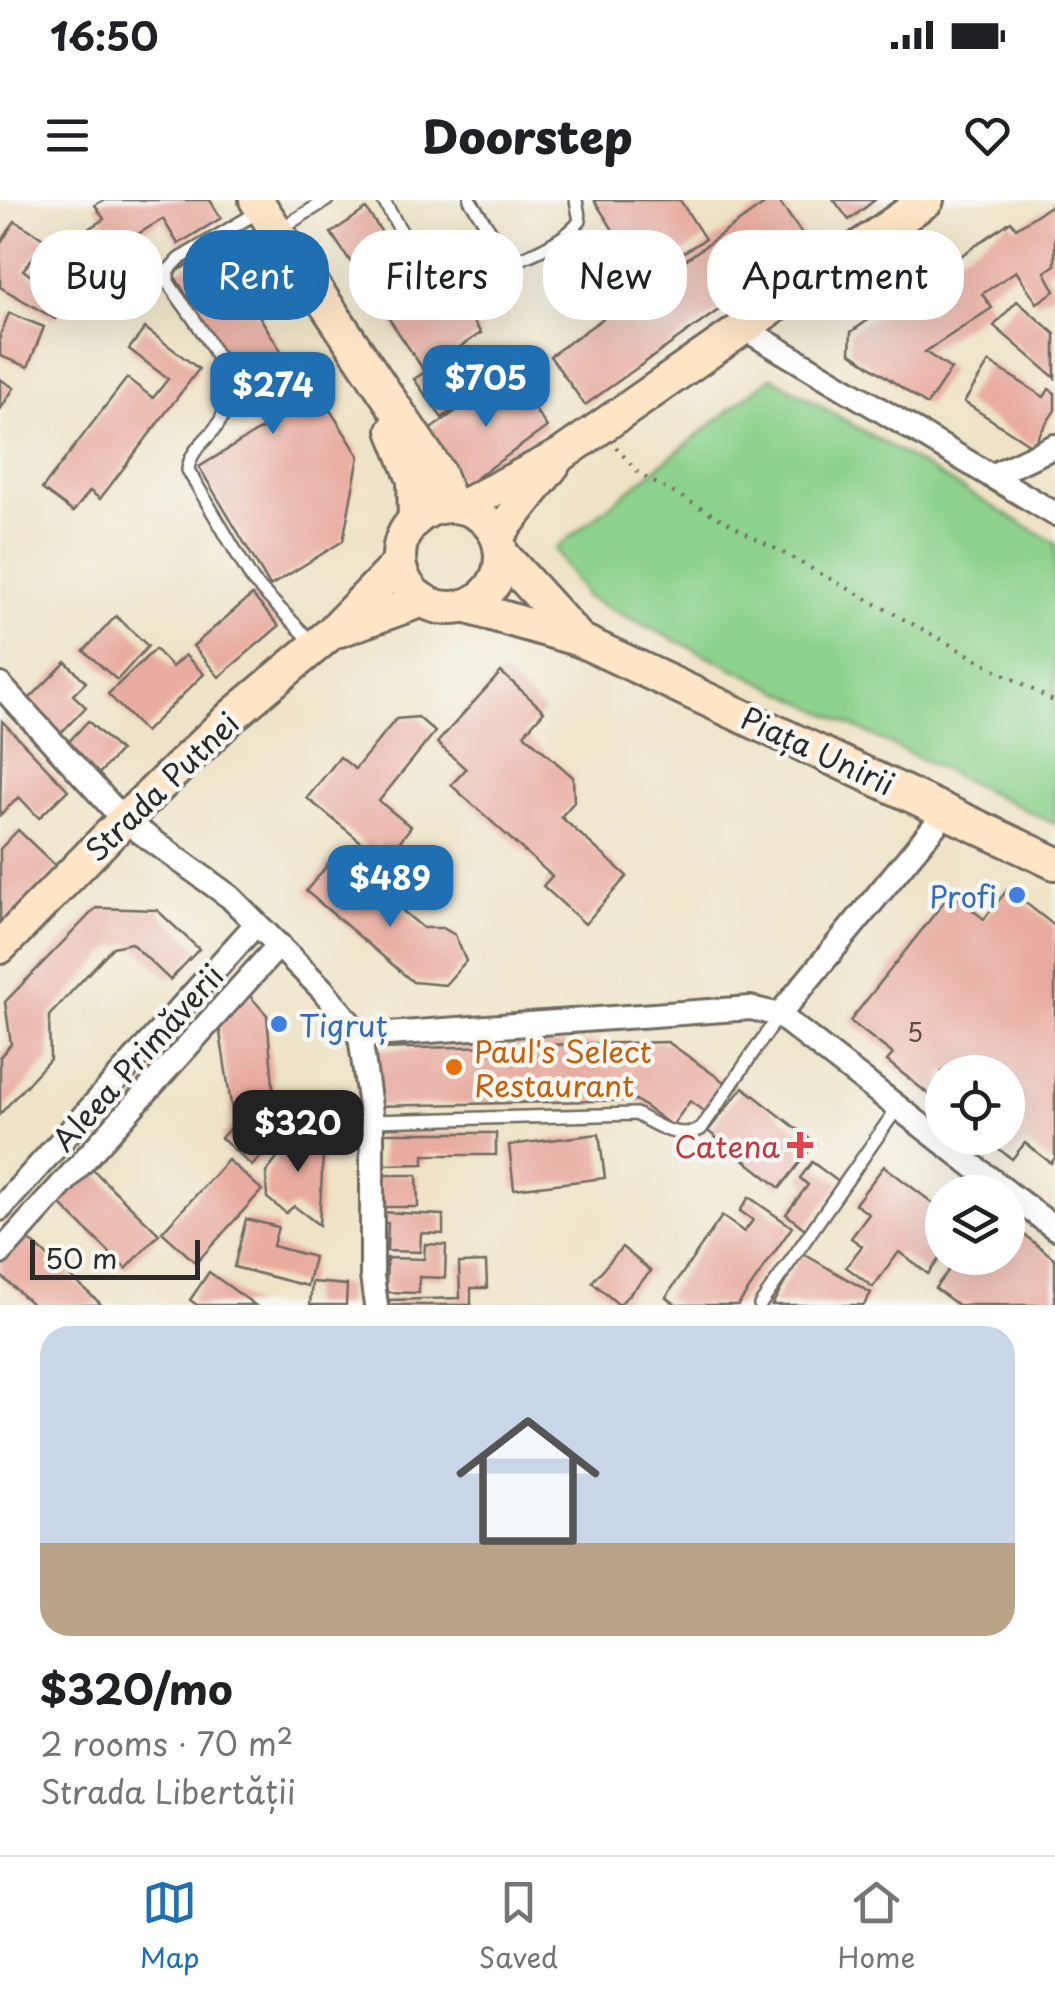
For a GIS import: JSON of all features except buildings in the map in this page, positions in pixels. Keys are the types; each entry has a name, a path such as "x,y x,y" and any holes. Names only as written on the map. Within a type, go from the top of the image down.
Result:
{"main road":[{"path":"561,456 499,544 492,586 464,606 436,606 422,600 403,578 399,564 404,533 415,519 428,510 456,506 561,456 927,200"},
{"path":"265,214 390,406 438,472 456,506 488,522 499,544"},
{"path":"390,406 414,480 415,519"},
{"name":"Piața Unirii","path":"499,544 580,640"},
{"name":"Strada Putnei","path":"0,947 233,715 323,640 399,564"},
{"name":"Strada Putnei","path":"323,640 422,600"},
{"name":"Piața Unirii","path":"464,606 580,640 1055,862"}],"street":[{"path":"745,329 1055,514"},
{"path":"991,476 1055,446"},
{"path":"0,685 124,820 230,898 279,945 360,1036 372,1120 372,1276 376,1305"},
{"path":"778,1016 947,811"},
{"name":"Aleea Primăverii","path":"0,1209 256,924"},
{"name":"Aleea Primăverii","path":"0,1253 279,945"},
{"path":"360,1036 553,1026 751,1008 778,1016 983,1175"},
{"path":"1025,1206 1055,1228"}],"lane":[{"path":"323,640 254,581 188,470 190,457 219,424 231,392 225,373 168,282 168,272 179,259 265,214 327,200"},
{"path":"383,200 403,230"},
{"path":"470,200 489,230"},
{"path":"523,257 570,234 580,221 576,200"},
{"path":"372,1120 636,1114 662,1130 690,1135 701,1129 778,1016"},
{"path":"760,1305 896,1110"}],"path":[{"path":"599,429 639,474 1055,702"}],"green space":[{"path":"771,377 1055,543 1055,824 586,597 555,549"}],"place":[{"name":"Profi","path":"1017,895"},
{"name":"Tigruț","path":"279,1024"},
{"name":"Paul's Select Restaurant","path":"454,1067"},
{"name":"Catena","path":"800,1145"}]}
